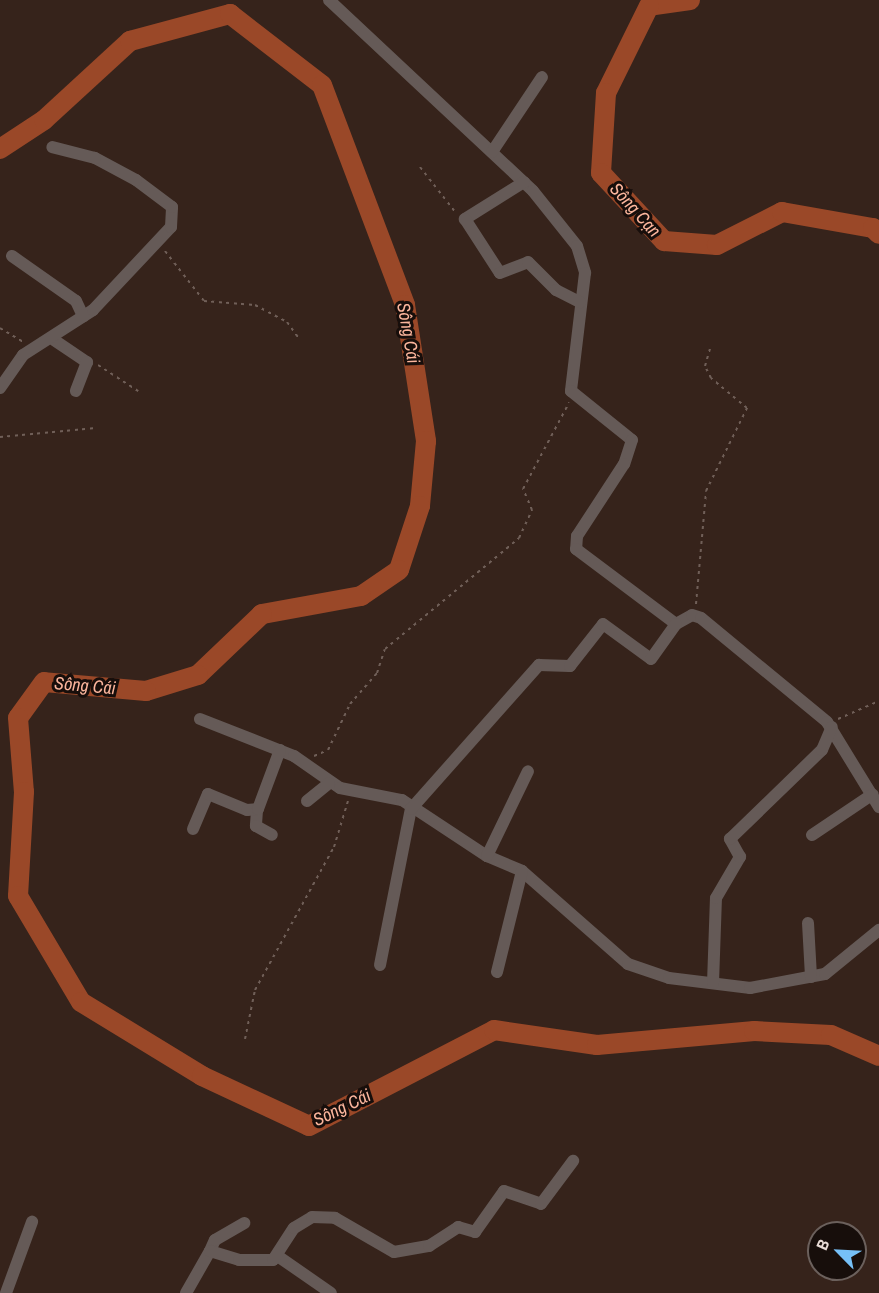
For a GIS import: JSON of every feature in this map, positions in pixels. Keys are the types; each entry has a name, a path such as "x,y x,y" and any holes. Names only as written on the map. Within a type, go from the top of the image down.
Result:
{"street":[{"path":"329,0 524,182 577,246 585,263 573,395 632,440 624,464 577,536 576,549 676,624"},
{"path":"492,152 542,77"},
{"path":"0,388 30,351 54,340 83,316 160,243 171,227 170,204 95,158 52,147"},
{"path":"524,182 465,219 500,273 528,262 556,290 580,302"},
{"path":"12,256 76,301 83,316"},
{"path":"54,340 87,362 76,391"},
{"path":"380,965 411,809 539,665 570,666 603,624 651,659 676,624 692,615 829,725 879,807"},
{"path":"200,719 280,750 305,764 329,783 351,791 397,798 487,856 522,871 628,964 669,978 750,988 811,977 833,969 879,930"},
{"path":"713,983 716,898 740,857 730,839 822,750 829,725"},
{"path":"272,835 256,826 256,810 280,750"},
{"path":"487,856 528,771"},
{"path":"307,801 329,783"},
{"path":"812,835 873,794"},
{"path":"193,829 208,795 256,810"},
{"path":"497,972 522,871"},
{"path":"808,923 811,977"},
{"path":"279,1257 294,1228 312,1217 335,1218 394,1252 429,1246 458,1227 475,1232 504,1191 541,1204 573,1161"},
{"path":"6,1293 32,1222"},
{"path":"186,1293 215,1240 244,1223"},
{"path":"210,1251 245,1261 279,1257 331,1293"}],"path":[{"path":"420,167 450,209 465,219"},
{"path":"160,243 204,301 255,305 287,322 298,337"},
{"path":"0,328 30,351"},
{"path":"692,615 706,491 747,408 711,378 705,366 710,349"},
{"path":"87,362 138,391"},
{"path":"305,764 328,750 350,704 377,673 385,649 519,538 532,510 523,489 573,395"},
{"path":"0,437 96,428"},
{"path":"829,725 855,715 879,701"},
{"path":"245,1039 255,990 334,847 351,791"}],"waterway":[{"name":"Sông Cạn","path":"690,0 649,6 606,93 601,173 664,241 717,245 782,212 873,228 879,234"},
{"name":"Sông Cái","path":"0,149 44,120 130,41 230,14 322,85 405,305 426,441 420,506 399,570 361,596 262,614 198,675 146,691 44,682 18,718 24,792 18,896 81,1002 202,1076 309,1126 494,1030 597,1045 754,1031 831,1035 879,1056"}]}
